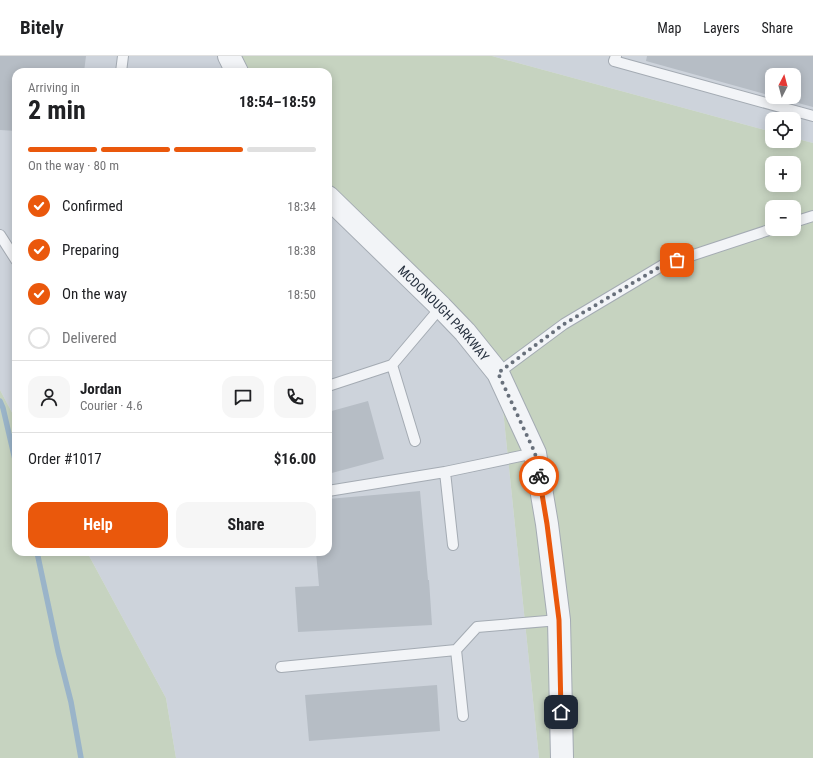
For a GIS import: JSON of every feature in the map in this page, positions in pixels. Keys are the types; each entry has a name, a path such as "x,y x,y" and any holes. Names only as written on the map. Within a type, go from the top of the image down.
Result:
{"street":[{"path":"229,56 235,68"},
{"name":"MCDONOUGH PARKWAY","path":"332,201 465,332 498,373 535,453 547,524 559,620 562,758"}],"lane":[{"path":"122,68 123,56"},
{"path":"616,56 614,61 813,116"},
{"path":"801,220 813,216"},
{"path":"498,373 564,324 663,265 765,231"},
{"path":"0,235 12,254"},
{"path":"332,385 392,366 441,307"},
{"path":"392,366 414,441"},
{"path":"332,490 445,472 535,453"},
{"path":"445,472 453,545"},
{"path":"281,666 456,650 477,627 559,620"},
{"path":"456,650 463,716"}],"shaded area":[{"path":"0,56 233,56 232,68 12,68 12,412 0,390"},
{"path":"492,56 813,56 813,143 801,140 801,112 765,112 765,130"},
{"path":"332,208 499,371 539,758 176,758 166,698 89,556 332,556"}],"green space":[{"path":"233,56 492,56 765,130 765,148 801,148 801,140 813,143 813,758 539,758 499,371 332,208 332,68 232,68"},
{"path":"0,390 12,412 12,556 89,556 166,698 176,758 0,758"}],"building":[{"path":"0,56 86,56 84,68 12,68 12,131 0,130"},
{"path":"647,56 813,56 813,107 801,104 801,68 765,68 765,94 646,61"},
{"path":"368,401 384,459 332,473 332,411"},
{"path":"420,491 432,625 298,632 295,587 319,586 316,556 332,556 332,499"},
{"path":"437,685 440,731 309,741 305,695"}],"waterway":[{"path":"0,401 12,447"},
{"path":"38,556 58,651 71,702 81,758"}],"way so far":[{"path":"539,476 535,453 498,373 564,324 663,265 677,260"}],"route":[{"path":"539,476 547,524 559,620 561,712"}]}
